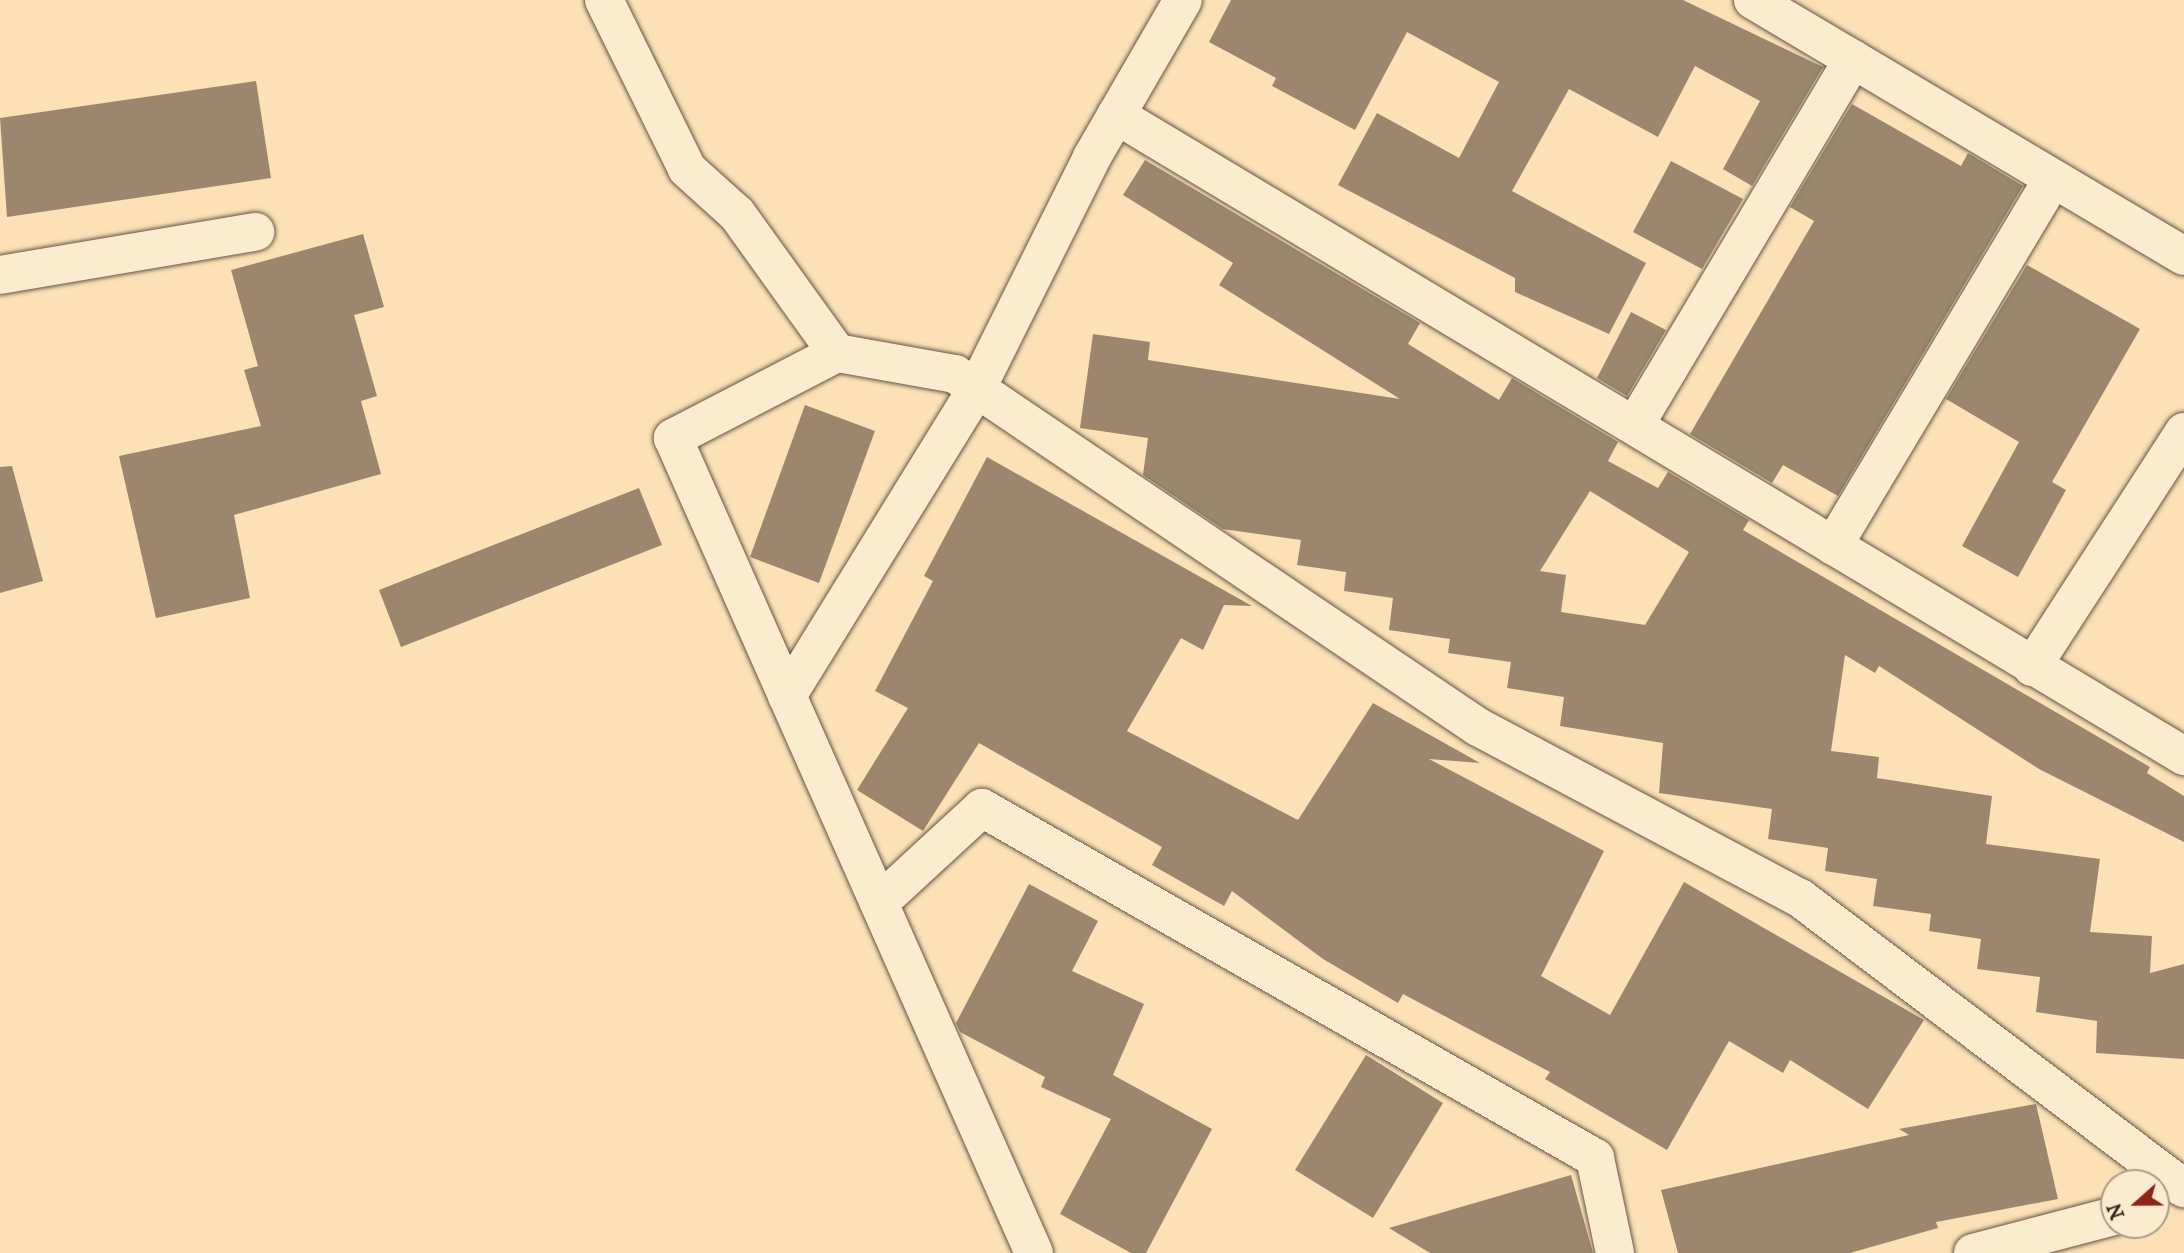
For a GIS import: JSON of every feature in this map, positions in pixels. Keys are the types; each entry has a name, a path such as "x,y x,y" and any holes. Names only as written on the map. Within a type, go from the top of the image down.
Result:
{"street":[{"path":"604,0 687,169 737,214 837,353"},
{"path":"787,696 977,388 1116,115 1183,0"},
{"path":"1753,0 2184,256"},
{"path":"1635,425 1853,59"},
{"path":"1116,115 2184,756"},
{"path":"1833,546 2053,178"},
{"path":"0,275 255,232"},
{"path":"1034,1253 673,438 837,353 955,374 1478,727 1800,898 2184,1188"},
{"path":"2032,667 2184,432"},
{"path":"879,902 982,808 1595,1158 1615,1253"},
{"path":"1973,1253 2100,1220"}],"building":[{"path":"1231,0 1683,0 1823,67 1752,186 1723,169 1760,101 1695,66 1658,137 1569,89 1512,191 1646,263 1609,334 1515,292 1515,278 1338,185 1377,113 1459,158 1499,82 1407,32 1355,130 1272,86 1276,78 1209,42"},
{"path":"256,81 271,178 7,217 0,118"},
{"path":"1852,104 1961,166 1968,153 2023,186 1838,496 1783,465 1772,483 1690,434 1814,221 1790,207"},
{"path":"1145,160 1420,323 1408,344 1499,400 1512,378 1618,442 1608,461 1658,488 1668,472 1749,520 1743,530 2150,767 2147,773 2184,796 2184,842 2039,769 1879,666 1875,673 1845,655 1831,751 1879,757 1877,778 1992,796 1986,844 2100,859 2090,932 2152,936 2150,973 2184,964 2184,1059 2096,1053 2097,1021 2036,1012 2040,977 1977,969 1981,939 1929,931 1931,914 1873,906 1877,879 1825,871 1828,848 1768,839 1772,809 1659,793 1663,743 1560,726 1564,697 1507,688 1511,662 1448,653 1450,639 1389,630 1393,598 1344,591 1346,572 1297,565 1301,540 1223,529 1143,475 1148,438 1080,428 1093,334 1150,342 1148,360 1400,399 1219,285 1233,263 1123,195","holes":["1590,491 1689,552 1645,625 1561,612 1566,575 1540,571"]},
{"path":"1671,161 1743,199 1702,269 1633,232"},
{"path":"363,234 384,307 354,315 377,396 361,401 381,474 234,515 250,598 156,618 119,456 261,426 244,370 258,366 231,270"},
{"path":"2027,265 2140,329 2052,482 2066,490 2018,577 1962,546 2019,442 1946,399"},
{"path":"1631,312 1666,330 1627,396 1597,378"},
{"path":"805,405 875,431 819,583 750,557"},
{"path":"987,457 1252,606 1224,605 1203,650 1181,638 1127,731 1298,820 1373,703 1480,763 1429,759 1604,851 1541,976 1610,1015 1684,882 1924,1020 1868,1109 1790,1060 1783,1073 1729,1041 1667,1150 1545,1079 1550,1072 1403,994 1398,1003 1323,959 1232,891 1224,906 1152,865 1162,847 979,743 923,831 857,790 908,708 875,691 933,581 924,576"},
{"path":"12,466 43,581 0,593 0,467"},
{"path":"639,488 662,545 401,647 379,590"},
{"path":"1029,884 1098,921 1072,971 1144,1004 1113,1075 1212,1129 1146,1253 1131,1253 1060,1214 1111,1119 1041,1087 1045,1077 960,1032 956,1023"},
{"path":"1366,1055 1443,1103 1373,1218 1295,1170"},
{"path":"2036,1104 2058,1199 1936,1222 1938,1228 1850,1253 1678,1253 1661,1190 1909,1135 1899,1129"},
{"path":"1571,1175 1593,1253 1430,1253 1389,1228"}]}
